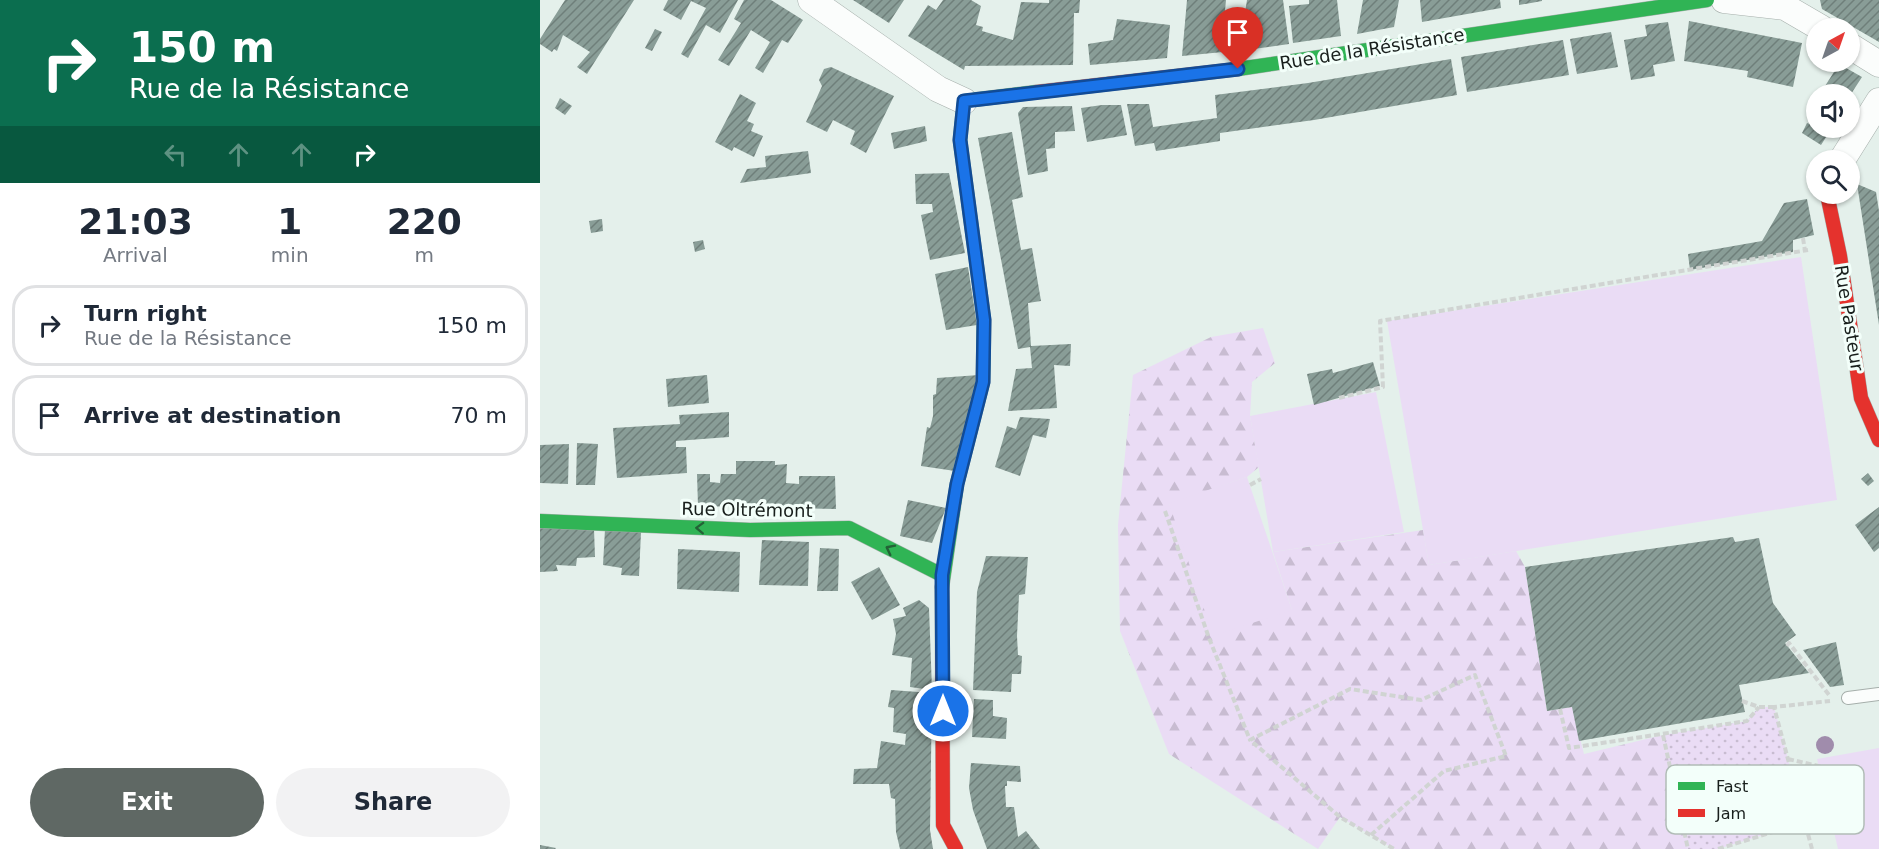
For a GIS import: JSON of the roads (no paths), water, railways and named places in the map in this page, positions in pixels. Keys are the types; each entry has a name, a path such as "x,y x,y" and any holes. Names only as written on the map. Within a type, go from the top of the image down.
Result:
{"street":[{"path":"811,0 938,89 964,101 960,140 984,320 983,382 957,484 942,575 943,825 956,849"},
{"name":"Rue de la Résistance","path":"964,101 1238,69 1707,0"},
{"path":"1724,0 1785,7 1806,19"},
{"path":"1860,52 1879,64"},
{"path":"1848,150 1879,101"},
{"name":"Rue Pasteur","path":"1829,204 1840,256 1861,398 1879,440"},
{"name":"Rue Oltrémont","path":"540,521 750,530 849,528 942,575"}],"lane":[{"path":"1848,698 1879,694"}]}
